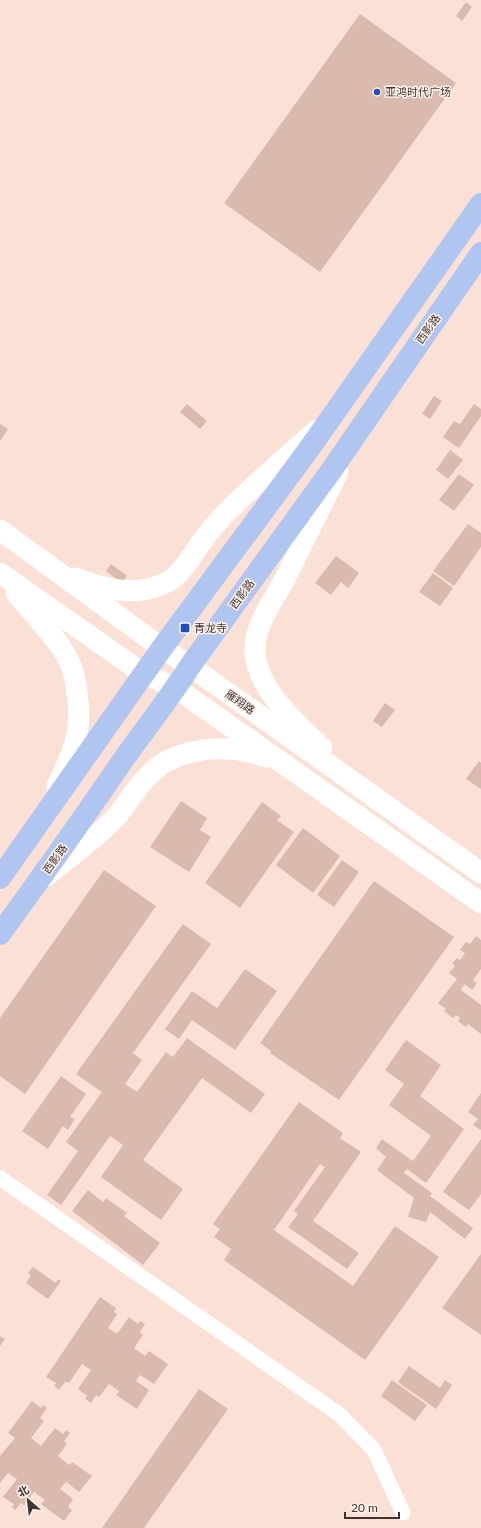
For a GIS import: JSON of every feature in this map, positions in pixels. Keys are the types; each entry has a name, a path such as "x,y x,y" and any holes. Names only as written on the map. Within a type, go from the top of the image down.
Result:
{"main road":[{"path":"0,878 162,648 332,416 481,204"},
{"name":"西影路","path":"0,934 356,434 481,253"},
{"path":"51,568 102,587 131,592 143,591 166,583 181,571 214,526 233,506 332,416"},
{"path":"356,434 286,578 271,602 256,639 255,653 258,667 270,692 288,714 370,794"},
{"name":"雁翔路","path":"0,530 162,648 190,666 481,873"},
{"path":"0,574 144,674 176,688 481,903"},
{"path":"0,574 58,645 68,660 74,673 76,683 80,719 77,737 68,763 41,820"},
{"path":"39,881 100,833 117,816 144,780 166,761 197,752 234,749 252,752 282,763"}],"street":[{"path":"0,1178 340,1415 374,1450 403,1513"}],"building":[{"path":"466,2 472,7 462,21 456,16"},
{"path":"360,14 456,83 320,272 224,203"},
{"path":"434,396 442,401 430,419 422,414"},
{"path":"187,404 207,421 200,429 180,412"},
{"path":"474,404 481,409 481,416 459,448 443,437 454,421 460,424"},
{"path":"0,424 8,429 0,441"},
{"path":"450,450 463,460 448,479 436,470"},
{"path":"459,474 474,485 454,511 439,500"},
{"path":"468,524 481,533 481,547 454,586 433,571"},
{"path":"336,556 359,573 348,588 341,582 331,595 315,583"},
{"path":"111,564 127,576 122,583 106,571"},
{"path":"433,573 453,588 440,606 419,592"},
{"path":"385,703 395,710 382,727 373,721"},
{"path":"479,761 481,763 481,789 466,779"},
{"path":"181,801 207,818 200,830 211,837 189,872 150,847"},
{"path":"262,802 281,816 277,820 294,832 240,908 205,883"},
{"path":"303,828 340,856 313,893 276,865"},
{"path":"342,860 359,872 334,907 317,895"},
{"path":"104,870 156,906 25,1094 0,1076 0,1018"},
{"path":"374,881 454,937 339,1100 270,1053 271,1051 260,1043"},
{"path":"183,924 211,944 133,1053 142,1060 125,1084 137,1092 166,1052 173,1057 187,1038 265,1094 251,1113 202,1078 143,1160 183,1189 161,1220 101,1177 123,1145 110,1136 61,1205 47,1195 78,1151 66,1142 102,1092 76,1074"},
{"path":"476,936 481,940 481,969 473,980 477,983 472,990 464,984 461,990 481,1005 481,1034 468,1024 466,1027 458,1021 460,1018 456,1015 453,1018 444,1011 446,1009 438,1003 457,979 449,973 455,966 452,963 457,958 460,960 465,953 460,950 466,942 470,944"},
{"path":"245,969 277,991 235,1050 192,1020 179,1039 165,1029 192,991 217,1008"},
{"path":"406,1040 441,1065 420,1096 464,1129 426,1183 407,1169 404,1173 432,1193 430,1196 473,1228 465,1239 430,1212 426,1222 408,1217 414,1198 377,1170 386,1157 376,1148 382,1139 413,1161 431,1136 389,1105 404,1084 385,1070"},
{"path":"61,1076 86,1094 70,1117 75,1119 68,1130 63,1126 48,1149 22,1131"},
{"path":"481,1093 481,1130 473,1125 478,1119 468,1112"},
{"path":"299,1102 343,1133 340,1138 361,1152 313,1221 359,1253 347,1269 288,1227 298,1214 294,1211 325,1167 320,1164 274,1230 353,1286 395,1226 439,1257 365,1360 224,1260 231,1249 214,1237 220,1229 213,1224"},
{"path":"481,1139 481,1194 469,1210 443,1192"},
{"path":"88,1190 103,1202 106,1198 127,1213 124,1216 160,1243 143,1265 72,1211"},
{"path":"481,1254 481,1335 442,1308"},
{"path":"33,1267 56,1283 58,1279 61,1281 48,1299 26,1283 31,1275 28,1273"},
{"path":"100,1297 116,1308 114,1312 117,1314 108,1328 117,1334 129,1317 138,1324 140,1321 145,1324 140,1332 143,1335 134,1348 145,1356 149,1351 168,1364 154,1384 140,1375 136,1381 149,1390 137,1409 116,1395 119,1391 109,1384 99,1397 96,1395 91,1403 85,1399 87,1396 78,1389 91,1370 82,1364 69,1383 66,1381 59,1390 54,1386 56,1383 46,1377"},
{"path":"0,1336 5,1339 0,1346"},
{"path":"409,1366 440,1388 445,1380 452,1385 436,1409 398,1382"},
{"path":"392,1380 427,1405 415,1421 381,1396"},
{"path":"199,1389 228,1409 144,1528 102,1528"},
{"path":"32,1401 41,1408 43,1405 47,1408 40,1418 44,1421 31,1438 41,1446 55,1428 63,1434 66,1430 70,1433 64,1441 67,1444 58,1456 69,1465 72,1462 92,1476 79,1492 66,1482 60,1489 73,1499 68,1507 72,1510 64,1521 41,1504 45,1500 34,1492 24,1505 21,1503 15,1510 12,1507 14,1504 3,1497 17,1479 8,1473 0,1483 0,1456 15,1438 8,1433"}],"place":[{"name":"亚鸿时代广场","path":"377,92"},
{"name":"青龙寺","path":"185,628"}]}
